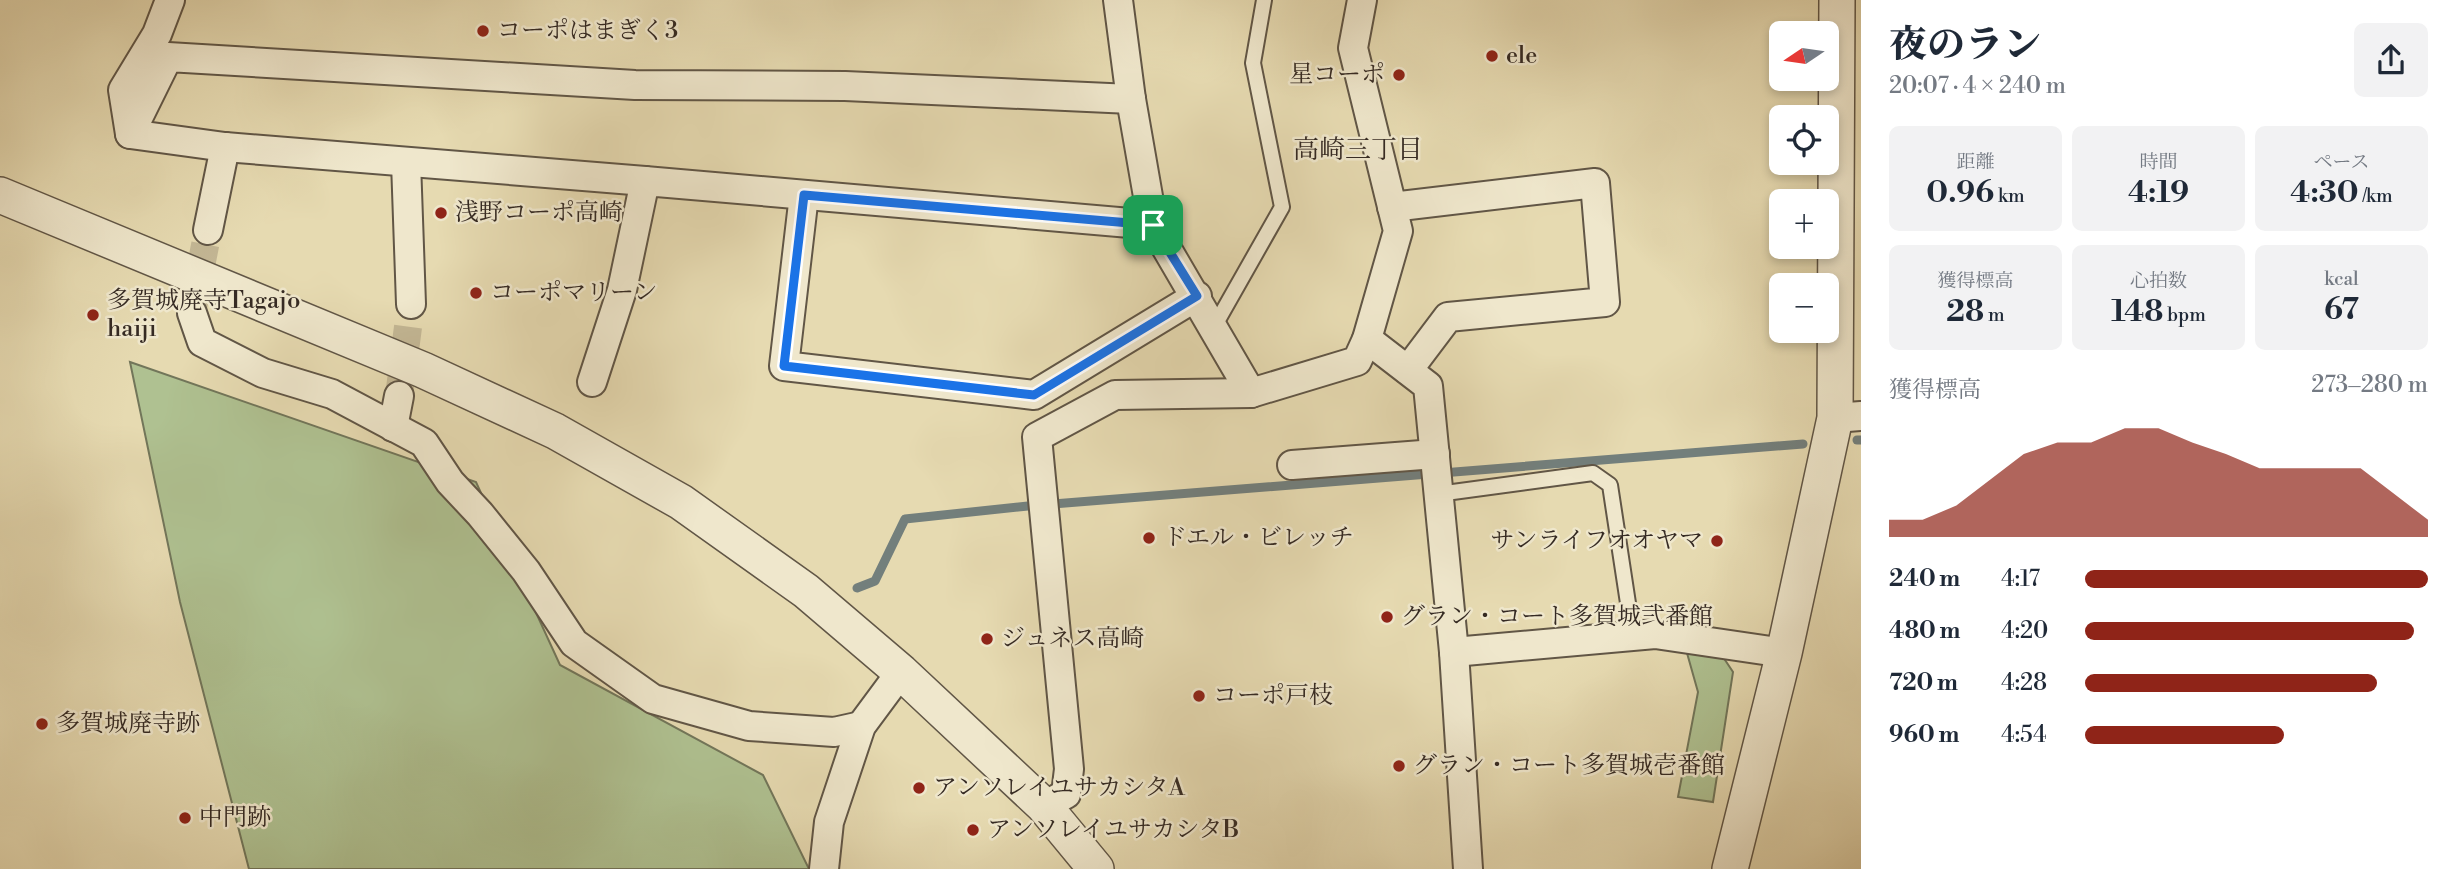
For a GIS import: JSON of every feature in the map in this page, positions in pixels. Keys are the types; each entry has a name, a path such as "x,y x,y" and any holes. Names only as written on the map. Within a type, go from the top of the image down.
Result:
{"street":[{"path":"130,134 123,90 157,34 170,0"},
{"path":"1118,0 1131,99 1153,225 1197,296 1251,393"},
{"path":"1044,806 1066,794 1069,769 1037,437 1115,395 1251,393 1357,362 1367,339 1398,231 1353,48 1362,0"},
{"path":"1730,869 1784,653 1848,417 1837,0"},
{"path":"130,134 168,57 635,85 845,86 1131,99"},
{"path":"130,134 225,147 1153,225"},
{"path":"208,230 225,147"},
{"path":"406,162 411,304"},
{"path":"592,382 622,290 645,181"},
{"path":"1392,207 1595,183 1605,302 1448,317 1408,370"},
{"path":"0,195 423,370 555,431 681,502 806,591 901,672 1044,806 1096,869"},
{"path":"804,195 784,366 1034,395 1197,296"},
{"path":"192,313 202,342 263,373 332,394 424,443 450,482 526,571 574,643 653,699 749,726 834,732 860,726"},
{"path":"1367,339 1428,386 1454,652 1468,869"},
{"path":"393,427 398,396"},
{"path":"1292,464 1437,475"},
{"path":"1454,652 1655,634 1784,653"},
{"path":"824,869 829,822 860,726 901,672"}],"lane":[{"path":"1214,327 1282,207 1253,63 1264,0"},
{"path":"1437,475 1593,473 1610,485 1633,636"}],"green space":[{"path":"130,362 476,482 560,665 763,775 809,869 249,869 180,602"},
{"path":"1687,653 1721,654 1733,672 1713,802 1678,797 1698,692"}],"waterway":[{"path":"857,588 875,581 905,519 1028,506 1803,444"}],"tunnel":[{"path":"192,313 208,230"},
{"path":"399,396 411,304"}],"place":[{"name":"コーポはまぎく3","path":"483,31"},
{"name":"ele","path":"1492,56"},
{"name":"星コーポ","path":"1399,75"},
{"name":"浅野コーポ高崎","path":"441,213"},
{"name":"コーポマリーン","path":"476,293"},
{"name":"多賀城廃寺Tagajo haiji","path":"93,315"},
{"name":"ドエル・ビレッチ","path":"1149,538"},
{"name":"サンライフオオヤマ","path":"1717,541"},
{"name":"グラン・コート多賀城弐番館","path":"1387,617"},
{"name":"ジュネス高崎","path":"987,639"},
{"name":"コーポ戸枝","path":"1199,696"},
{"name":"多賀城廃寺跡","path":"42,724"},
{"name":"グラン・コート多賀城壱番館","path":"1399,766"},
{"name":"アンソレイユサカシタA","path":"919,788"},
{"name":"中門跡","path":"185,818"},
{"name":"アンソレイユサカシタB","path":"973,830"}],"district":[{"name":"高崎三丁目","path":"1358,150"}],"route":[{"path":"804,195 1153,225 1197,296 1034,395 784,366 804,195"}]}
